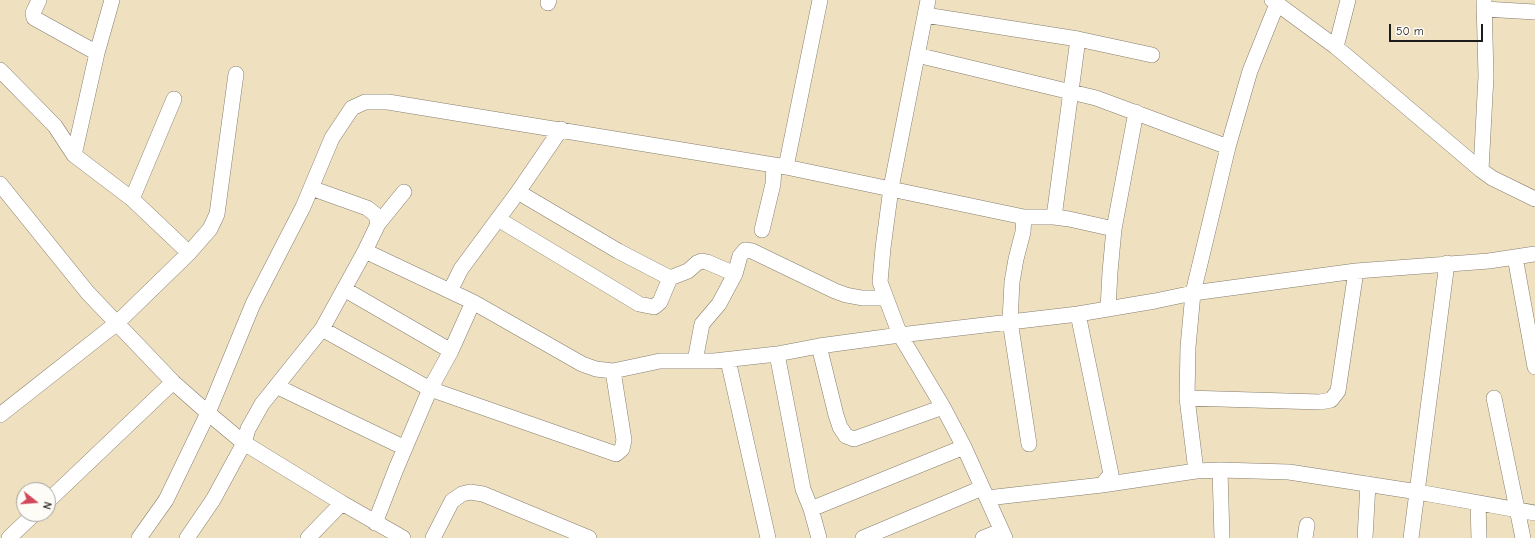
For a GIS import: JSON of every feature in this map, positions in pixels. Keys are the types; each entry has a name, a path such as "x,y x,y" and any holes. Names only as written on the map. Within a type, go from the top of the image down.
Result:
{"street":[{"path":"39,0 33,13 34,18 97,53"},
{"path":"74,155 97,53 112,0"},
{"path":"762,230 773,184 780,166 820,0"},
{"path":"928,0 891,188 880,282 900,335 943,407 964,447 1003,534 983,538"},
{"path":"1336,47 1348,0"},
{"path":"1196,472 1187,398 1188,347 1193,293 1228,147 1250,71 1275,2 1336,47 1481,170 1492,178 1535,199"},
{"path":"1481,170 1486,76 1484,5 1535,12"},
{"path":"925,15 1078,39 1152,55"},
{"path":"1054,217 1078,39"},
{"path":"917,55 1096,98 1228,147"},
{"path":"0,70 55,126 74,155 132,199 190,253"},
{"path":"0,415 117,323 190,253 210,229 217,214 236,74"},
{"path":"132,199 174,99"},
{"path":"139,538 166,500 208,413 253,304 311,188 332,138 352,108 365,102 388,102 561,129 780,166 1024,217 1054,217 1069,219 1114,229"},
{"path":"1108,309 1114,229 1136,112"},
{"path":"450,291 461,269 518,192 561,129"},
{"path":"0,184 88,293 173,382 208,413 244,443 375,523 403,538"},
{"path":"311,188 367,208 376,214 378,224"},
{"path":"187,538 213,500 244,443 248,429 262,404 322,329 365,251 378,224 404,192"},
{"path":"518,192 618,250 670,278"},
{"path":"1024,217 1023,232 1012,282 1010,322 1029,444"},
{"path":"498,218 640,304 654,307 660,302 670,278 688,271 697,263 702,261 735,274"},
{"path":"695,361 702,324 719,304 735,274 740,256 745,250 752,251 840,293 862,298 885,298"},
{"path":"365,251 473,302 582,364 596,370 613,371 660,361 728,360 900,335 1078,314 1193,293 1356,271 1489,261 1535,254"},
{"path":"1515,257 1535,367"},
{"path":"1411,538 1447,263"},
{"path":"1187,398 1320,402 1331,400 1338,391 1356,271"},
{"path":"344,289 451,351"},
{"path":"375,523 430,389 451,351 473,302"},
{"path":"1078,314 1111,474 1102,485"},
{"path":"322,329 430,389 616,454 622,449 624,440 613,371"},
{"path":"819,346 836,415 840,427 846,436 854,439 943,407"},
{"path":"777,354 803,489 811,509 819,538"},
{"path":"728,360 768,538"},
{"path":"56,493 173,382"},
{"path":"276,386 405,448"},
{"path":"1494,398 1523,538"},
{"path":"811,509 964,447"},
{"path":"1220,470 1222,538"},
{"path":"863,538 985,493 1102,485 1220,470 1289,472 1418,492 1478,504 1535,513"},
{"path":"1365,538 1368,484"},
{"path":"433,538 452,501 462,494 470,492 484,494 589,538"},
{"path":"308,538 342,503"},
{"path":"1478,504 1478,538"},
{"path":"9,538 26,522"}]}
